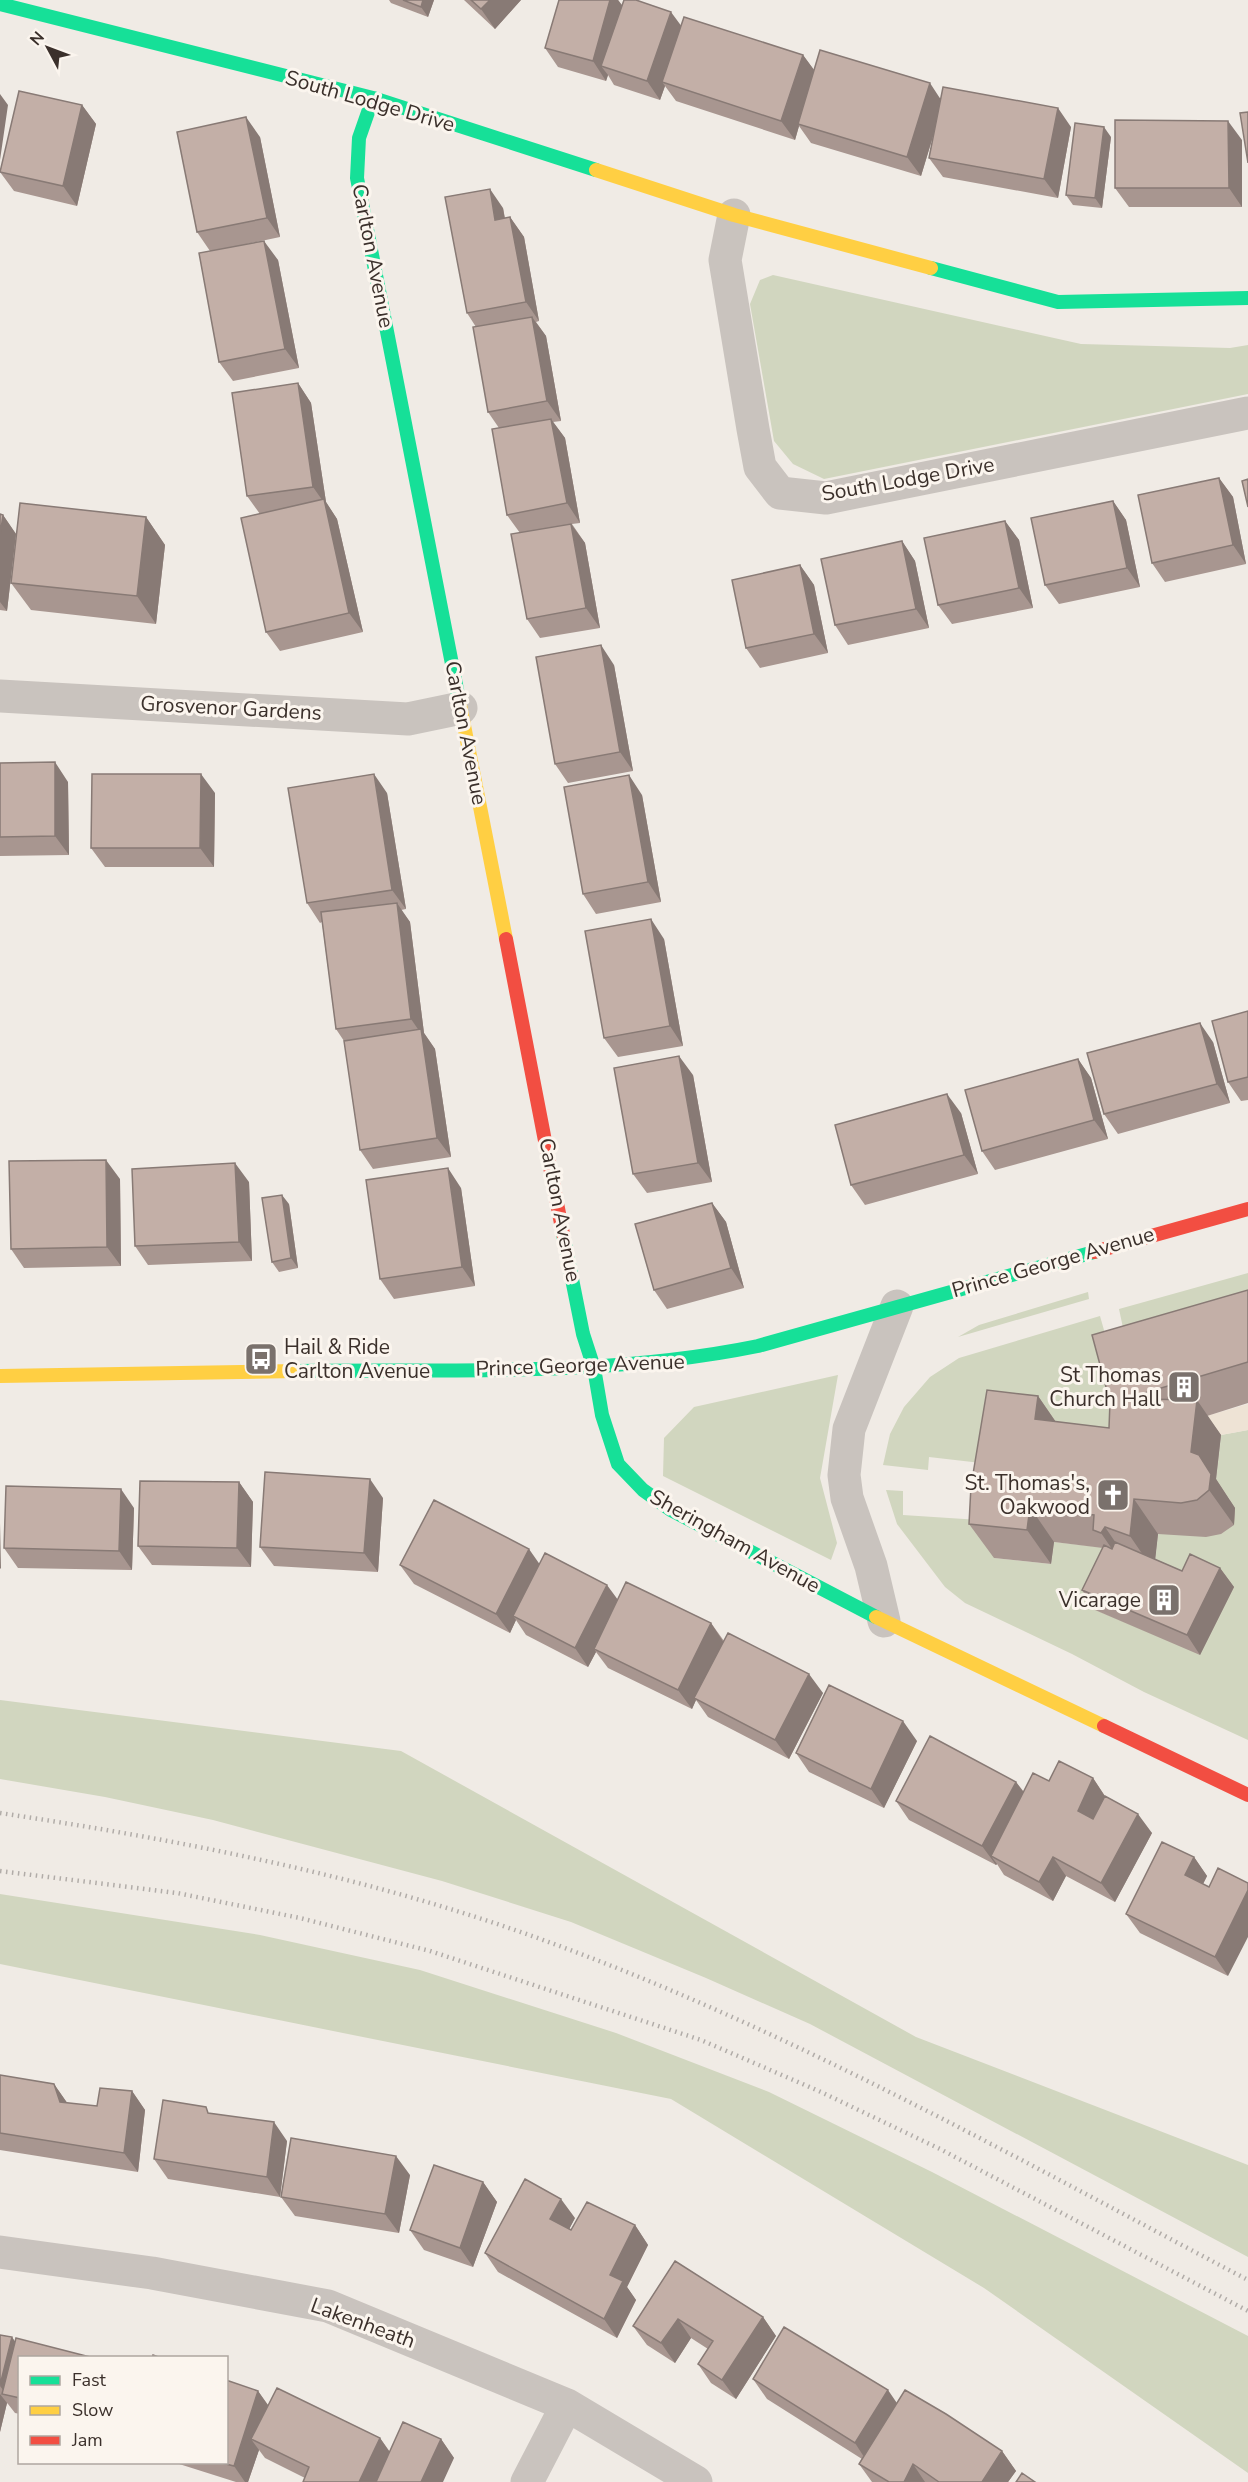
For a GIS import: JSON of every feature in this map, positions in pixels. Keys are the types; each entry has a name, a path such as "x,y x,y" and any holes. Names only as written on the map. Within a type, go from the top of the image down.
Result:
{"street":[{"name":"South Lodge Drive","path":"0,4 373,98 734,215 1058,302 1248,298"},
{"name":"Carlton Avenue","path":"373,98 359,138 357,178 583,1334 594,1368"},
{"name":"South Lodge Drive","path":"734,215 725,260 749,406 760,467 780,493 826,498 1248,413"},
{"name":"Grosvenor Gardens","path":"0,696 408,719 461,708"},
{"name":"Prince George Avenue","path":"0,1376 594,1368 664,1364 716,1356 1248,1209"},
{"path":"884,1620 871,1566 847,1498 843,1476 849,1429 897,1306"},
{"name":"Sheringham Avenue","path":"594,1368 602,1415 618,1464 643,1490 671,1510 884,1620 1248,1795"},
{"name":"Lakenheath","path":"0,2252 152,2273 328,2306 567,2405 696,2482"},
{"path":"527,2482 567,2405"}],"green space":[{"path":"773,275 1081,344 1230,348 1248,345 1248,394 824,479 793,464 774,441 750,304 760,280"},
{"path":"1248,1273 1248,1322 1129,1356 1119,1309"},
{"path":"1088,1292 1089,1299 958,1337 979,1325"},
{"path":"1100,1316 1134,1436 981,1463 929,1457 928,1470 883,1465 890,1434 904,1407 930,1377 959,1358"},
{"path":"838,1375 820,1478 837,1543 831,1560 663,1476 664,1438 694,1407"},
{"path":"1248,1430 1248,1740 1144,1692 1072,1654 965,1603 945,1587 897,1524 886,1490 903,1491 903,1515 995,1521 994,1558 1051,1564 1054,1542 1118,1549 1096,1610 1200,1654 1154,1571 1158,1534 1230,1500 1223,1490 1215,1487 1221,1435"},
{"path":"0,1700 401,1751 916,2037 1248,2165 1248,2257 810,2024 571,1922 442,1881 213,1820 105,1797 0,1779"},
{"path":"0,1894 260,1935 420,1970 616,2033 769,2092 932,2172 1248,2336 1248,2473 984,2288 671,2099 0,1964"}],"shaded area":[{"path":"1248,1404 1248,1430 1221,1435 1166,1433 1165,1428"}],"building":[{"path":"403,0 423,0 421,7"},
{"path":"471,0 490,0 481,9"},
{"path":"559,0 610,0 593,61 545,48"},
{"path":"624,0 636,0 671,12 647,81 601,66"},
{"path":"684,17 803,55 781,121 662,82"},
{"path":"820,50 930,83 907,157 798,124"},
{"path":"943,87 1058,108 1044,179 929,158"},
{"path":"19,91 82,105 63,186 0,172"},
{"path":"1248,112 1248,163 1240,113"},
{"path":"246,117 267,218 197,232 177,132"},
{"path":"1115,120 1228,121 1229,188 1115,188"},
{"path":"1075,123 1104,127 1095,198 1066,195"},
{"path":"490,189 495,220 510,217 526,302 467,313 445,197"},
{"path":"264,241 285,349 219,362 199,253"},
{"path":"532,317 547,401 488,412 473,327"},
{"path":"298,383 313,487 247,496 232,393"},
{"path":"551,419 567,503 507,515 492,429"},
{"path":"1219,478 1233,545 1152,563 1138,495"},
{"path":"1248,479 1248,507 1242,481"},
{"path":"324,499 349,613 266,632 241,518"},
{"path":"1113,501 1127,568 1045,585 1031,518"},
{"path":"20,503 146,517 137,596 11,583"},
{"path":"0,514 3,515 0,536"},
{"path":"1005,521 1019,588 938,605 924,538"},
{"path":"571,524 586,608 527,619 511,534"},
{"path":"902,541 916,609 835,625 821,559"},
{"path":"800,565 814,634 746,648 732,580"},
{"path":"601,645 620,752 555,764 536,657"},
{"path":"55,762 55,836 0,837 0,763"},
{"path":"92,774 201,774 200,848 91,848"},
{"path":"374,774 392,890 307,903 288,788"},
{"path":"629,775 648,882 583,894 564,787"},
{"path":"397,903 411,1019 336,1029 321,912"},
{"path":"651,919 670,1026 604,1038 585,931"},
{"path":"1248,1011 1248,1077 1228,1082 1212,1021"},
{"path":"1200,1023 1217,1084 1104,1114 1087,1053"},
{"path":"421,1029 437,1138 360,1150 344,1041"},
{"path":"679,1056 698,1163 633,1174 614,1068"},
{"path":"1078,1059 1094,1120 982,1151 965,1090"},
{"path":"947,1094 964,1155 851,1185 835,1125"},
{"path":"106,1160 107,1247 11,1249 9,1161"},
{"path":"235,1163 239,1242 135,1246 132,1169"},
{"path":"448,1168 462,1267 380,1279 366,1180"},
{"path":"282,1195 291,1258 272,1262 262,1198"},
{"path":"712,1203 731,1268 654,1290 635,1224"},
{"path":"1248,1290 1248,1362 1141,1394 1142,1399 1197,1400 1191,1452 1199,1455 1211,1474 1209,1490 1197,1500 1181,1503 1134,1499 1130,1536 1105,1527 1101,1533 1093,1530 1094,1515 1030,1507 1027,1530 969,1524 971,1486 987,1390 1038,1396 1035,1419 1109,1428 1110,1402 1092,1335"},
{"path":"265,1472 370,1479 364,1553 260,1547"},
{"path":"140,1481 239,1482 237,1548 138,1546"},
{"path":"6,1486 121,1489 119,1551 4,1548"},
{"path":"434,1500 529,1549 496,1614 400,1565"},
{"name":"Vicarage","path":"1115,1542 1182,1571 1190,1554 1220,1568 1187,1635 1082,1590 1104,1545 1112,1549"},
{"path":"545,1553 607,1585 575,1648 513,1616"},
{"path":"626,1582 711,1623 678,1690 594,1649"},
{"path":"728,1633 809,1674 775,1740 694,1698"},
{"path":"829,1685 903,1721 871,1789 796,1753"},
{"path":"930,1736 1016,1782 982,1846 896,1801"},
{"path":"1059,1761 1093,1778 1078,1811 1093,1819 1105,1796 1138,1814 1101,1883 1053,1857 1039,1882 991,1856 1033,1773 1049,1781"},
{"path":"1162,1842 1194,1857 1185,1875 1209,1887 1218,1868 1248,1883 1248,1890 1215,1957 1126,1914"},
{"path":"0,2075 54,2084 60,2102 97,2106 100,2088 132,2091 124,2153 0,2133"},
{"path":"163,2100 206,2107 208,2113 274,2122 267,2177 154,2159"},
{"path":"291,2138 396,2156 385,2214 281,2197"},
{"path":"434,2165 483,2182 460,2248 410,2230"},
{"path":"525,2179 561,2199 550,2219 571,2230 587,2202 635,2225 610,2275 623,2281 604,2319 485,2253"},
{"path":"675,2261 763,2317 722,2380 698,2364 713,2341 678,2319 661,2343 633,2326"},
{"path":"784,2327 888,2390 855,2443 753,2379"},
{"path":"0,2335 12,2337 0,2385"},
{"path":"16,2338 86,2356 18,2356 18,2398 2,2394"},
{"path":"228,2381 258,2391 234,2466 226,2464 228,2464"},
{"path":"277,2388 380,2438 359,2482 303,2482 309,2467 251,2439"},
{"path":"905,2390 1002,2451 982,2482 939,2482 913,2464 904,2482 889,2482 859,2464"},
{"path":"403,2422 441,2439 421,2482 376,2482"},
{"path":"1022,2473 1035,2482 1016,2482"}],"railway":[{"path":"0,1813 194,1846 323,1874 449,1909 608,1964 795,2046 887,2091 1248,2280"},
{"path":"0,1871 177,1893 300,1918 430,1951 701,2040 821,2092 940,2149 1248,2311"}],"traffic: fast":[{"path":"0,4 373,98 596,170"},
{"path":"373,98 359,138 357,178 460,705"},
{"path":"931,268 1058,302 1248,298"},
{"path":"563,1234 583,1334 594,1368 602,1415 618,1464 643,1490 671,1510 876,1617"},
{"path":"296,1371 586,1367 701,1356 758,1346 1094,1252"}],"traffic: slow":[{"path":"596,170 734,215 931,268"},
{"path":"460,705 506,939"},
{"path":"0,1376 296,1371"},
{"path":"876,1617 1104,1726"}],"traffic: jam":[{"path":"506,939 563,1234"},
{"path":"1094,1252 1248,1209"},
{"path":"1104,1726 1248,1795"}],"place":[{"name":"Hail & Ride Carlton Avenue","path":"261,1359"},
{"name":"St Thomas Church Hall","path":"1184,1387"},
{"name":"St. Thomas's, Oakwood","path":"1113,1495"},
{"name":"Vicarage","path":"1164,1600"}]}
